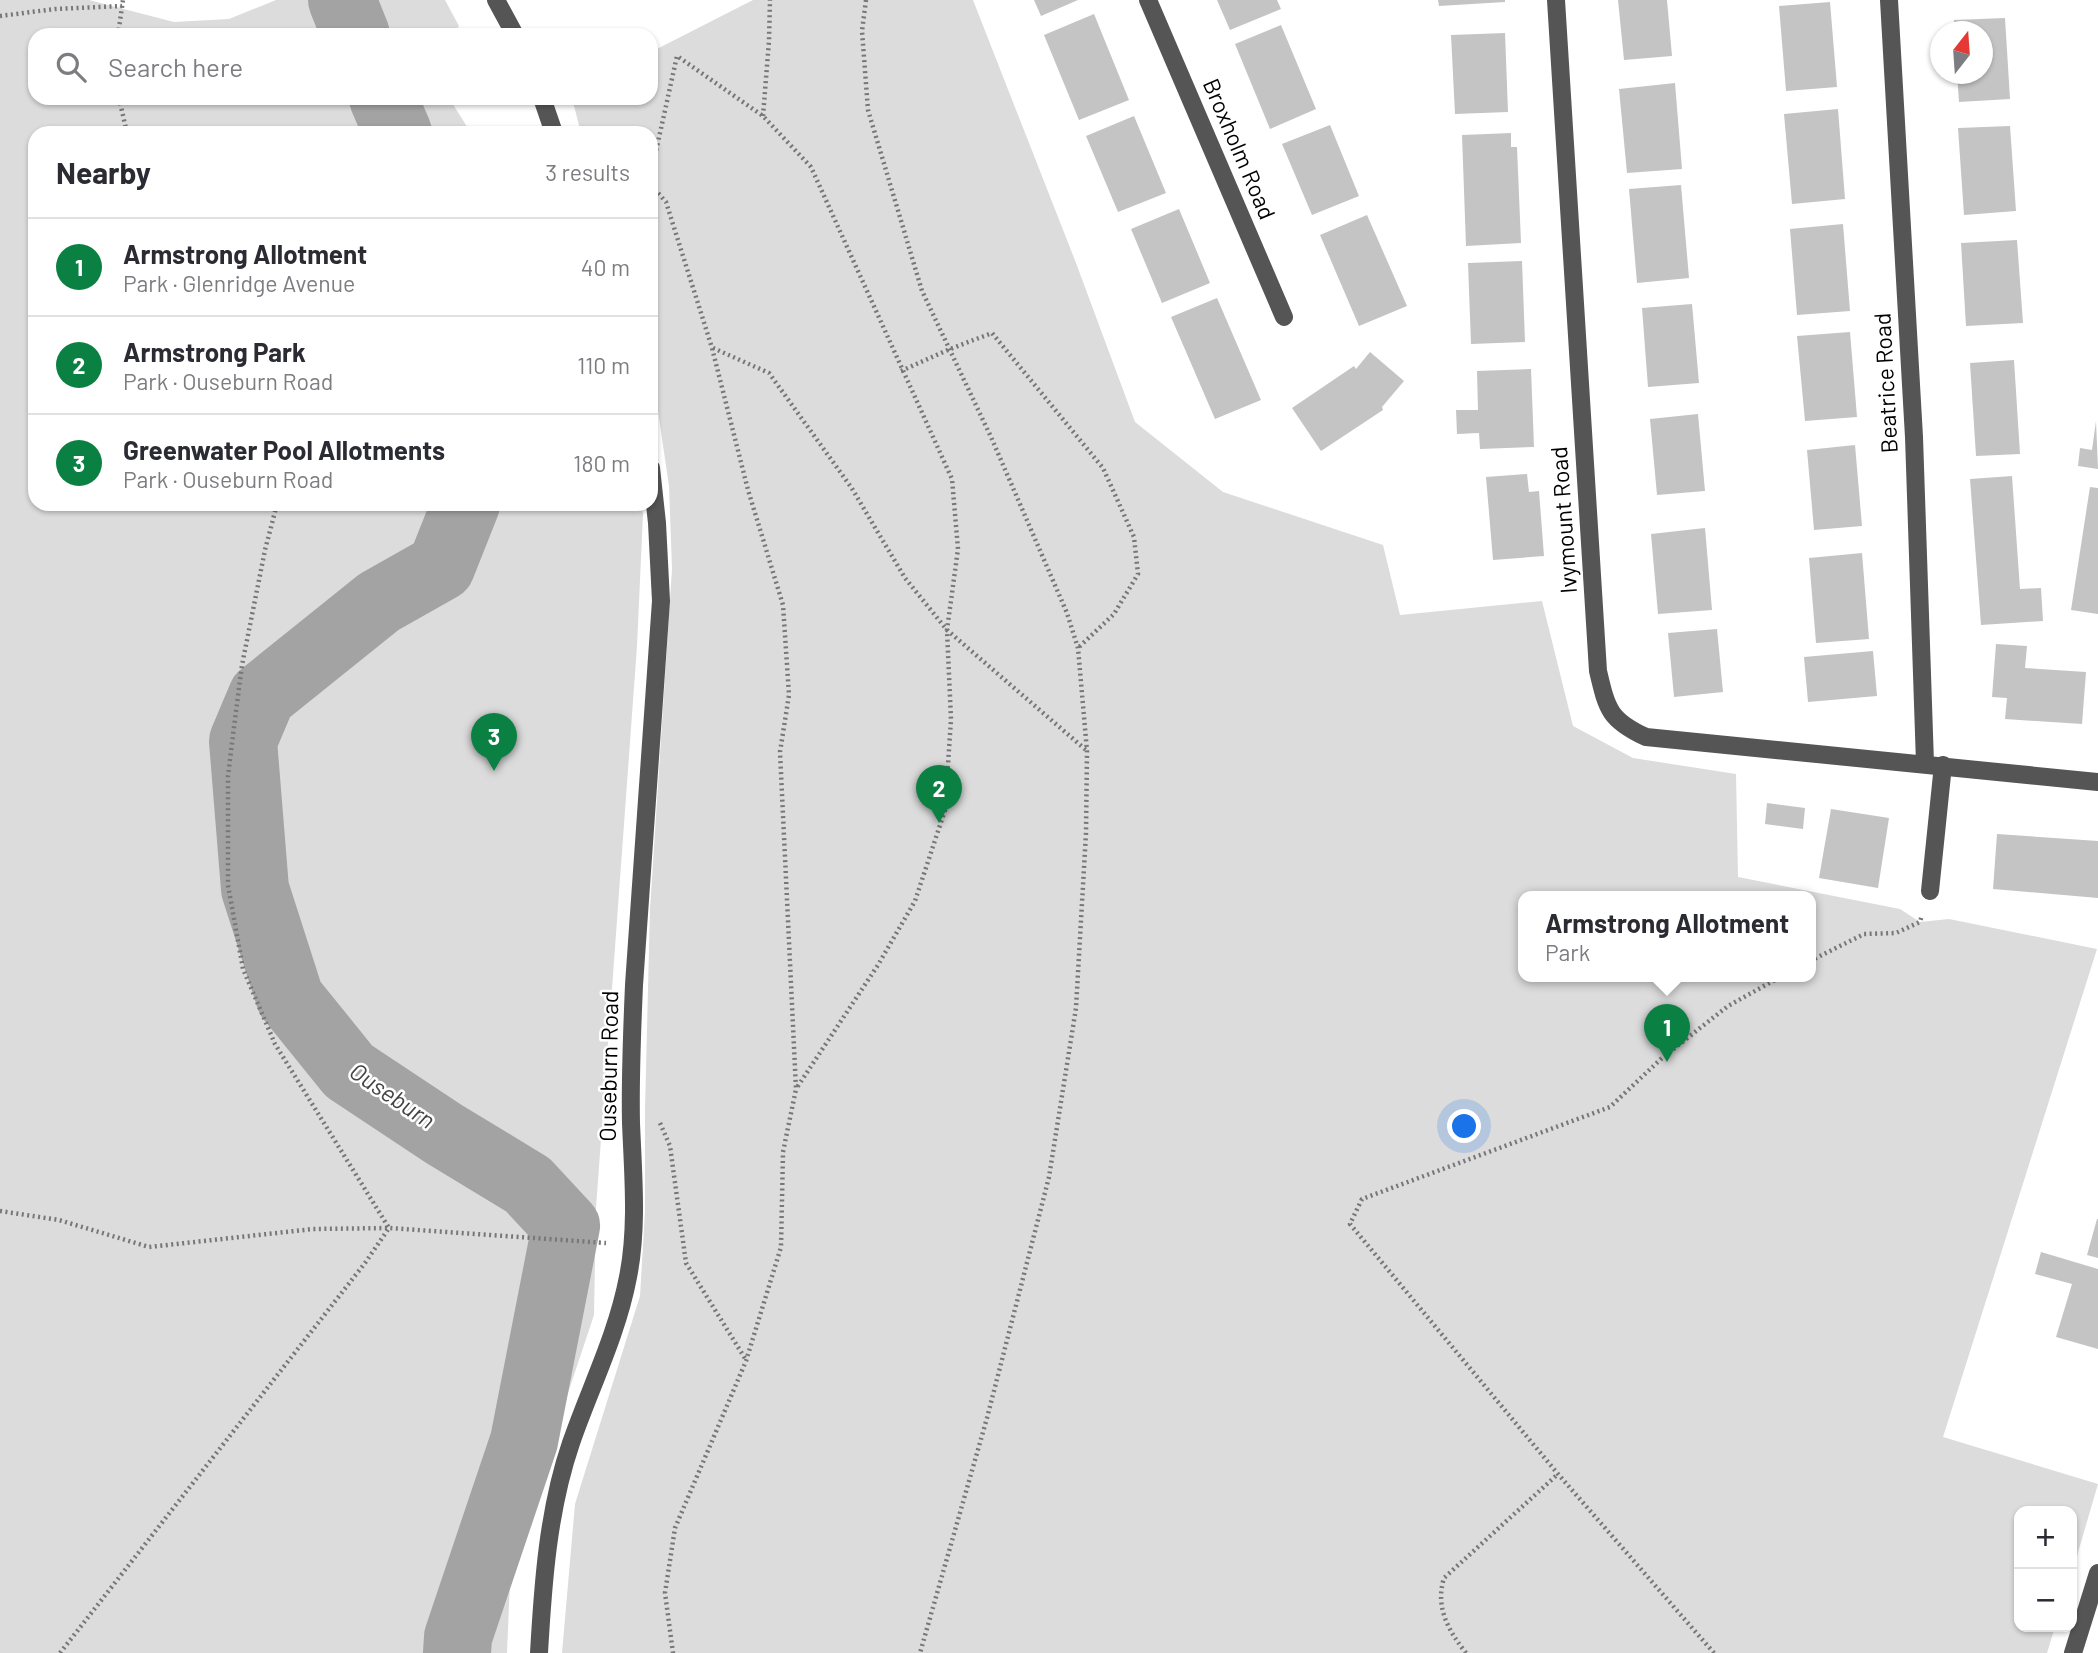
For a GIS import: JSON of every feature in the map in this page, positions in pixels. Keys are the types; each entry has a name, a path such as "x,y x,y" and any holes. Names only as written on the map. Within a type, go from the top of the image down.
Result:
{"street":[{"path":"496,0 511,28"},
{"name":"Broxholm Road","path":"1148,0 1284,317"},
{"name":"Ivymount Road","path":"1556,0 1598,671 1611,714 1624,727 1646,737 2098,782"},
{"name":"Beatrice Road","path":"1889,0 1914,437 1925,763"},
{"path":"544,105 552,126"},
{"name":"Ouseburn Road","path":"539,1653 543,1585 558,1493 570,1446 609,1342 628,1276 633,1199 631,1104 638,899 661,601 655,511"},
{"path":"1930,891 1943,765"},
{"path":"2073,1653 2098,1573"}],"path":[{"path":"763,116 770,0"},
{"path":"866,0 862,32 868,110 922,291 991,437 1067,613 1078,648 1087,751 1086,834 1076,1008 1048,1177 987,1418 920,1653"},
{"path":"0,16 122,3 119,28"},
{"path":"658,142 677,56 763,116 811,167 952,479 958,549 947,630 951,719 945,810 915,901 878,965 796,1089"},
{"path":"121,105 125,126"},
{"path":"658,193 666,202 712,348 748,490 783,604 789,695 780,752 796,1089 783,1152 781,1247 746,1361 676,1528 665,1592 673,1653"},
{"path":"901,370 992,333 1103,468 1134,537 1138,574 1114,614 1078,648"},
{"path":"712,348 769,373 851,487 905,578 947,630 1087,751"},
{"path":"275,511 250,627 234,727 228,776 228,885 243,968 275,1044 389,1227"},
{"path":"1816,958 1864,934 1896,933 1920,922 1930,891"},
{"path":"1714,1653 1558,1474 1350,1224 1362,1199 1610,1107 1662,1058 1728,1006 1771,982"},
{"path":"631,1104 657,1115 670,1146 686,1263 746,1361"},
{"path":"0,1211 59,1220 149,1247 313,1229 389,1227 505,1238 603,1243"},
{"path":"60,1653 365,1263 389,1227"},
{"path":"1466,1653 1448,1631 1439,1593 1444,1578 1558,1474"}],"shaded area":[{"path":"0,0 89,0 174,22 229,19 276,0 445,0 459,26 457,28 28,28 28,105 453,105 467,126 28,126 28,511 642,511 637,646 596,1208 594,1315 535,1492 510,1581 507,1653 0,1653"},
{"path":"753,0 973,0 1135,422 1223,492 1383,545 1400,615 1542,601 1573,726 1633,758 1736,774 1738,877 1809,891 1518,891 1518,982 1816,982 1816,892 1900,909 1920,922 1949,919 2097,949 1943,1437 2098,1484 2077,1556 2077,1506 2014,1506 2014,1632 2053,1632 2047,1653 562,1653 575,1504 640,1296 645,1212 650,909 672,569 669,486 658,411 658,126 579,126 574,105 658,105 658,48"}],"building":[{"path":"1034,0 1078,0 1041,16"},
{"path":"1217,0 1277,0 1281,9 1230,30"},
{"path":"1438,0 1505,0 1505,2 1439,6"},
{"path":"1618,0 1667,0 1672,56 1624,60"},
{"path":"1830,2 1837,87 1786,91 1779,6"},
{"path":"1094,14 1129,100 1079,120 1044,35"},
{"path":"2005,18 2010,99 1959,102 1958,84 1993,84 1993,21 1954,20"},
{"path":"1281,25 1316,109 1270,129 1235,44"},
{"path":"1505,33 1508,112 1455,114 1451,35"},
{"path":"1675,83 1682,169 1627,173 1619,89"},
{"path":"1838,109 1845,199 1792,204 1784,114"},
{"path":"1134,116 1166,193 1118,212 1086,136"},
{"path":"1330,125 1359,196 1312,215 1282,144"},
{"path":"2010,126 2016,211 1964,215 1958,128"},
{"path":"1511,133 1511,147 1517,147 1521,243 1466,246 1462,135"},
{"path":"1681,185 1689,278 1637,283 1629,189"},
{"path":"1179,209 1210,283 1162,303 1131,229"},
{"path":"1367,215 1407,306 1359,326 1320,235"},
{"path":"1843,224 1850,311 1797,315 1790,229"},
{"path":"2017,240 2023,323 1966,326 1961,243"},
{"path":"1522,261 1525,342 1471,344 1468,263"},
{"path":"1217,298 1261,400 1215,419 1171,317"},
{"path":"1692,304 1699,383 1648,387 1642,308"},
{"path":"1850,332 1857,417 1805,421 1797,336"},
{"path":"1370,352 1404,381 1382,407 1383,410 1321,451 1292,408 1354,366 1356,369"},
{"path":"2014,360 2020,454 1976,456 1970,363"},
{"path":"1531,369 1534,447 1480,449 1479,433 1457,434 1456,410 1478,410 1477,371"},
{"path":"1698,414 1705,491 1657,495 1650,419"},
{"path":"2096,421 2098,469 2078,466 2080,448 2092,450"},
{"path":"1855,445 1862,526 1814,530 1807,450"},
{"path":"1527,474 1529,492 1539,491 1544,556 1493,560 1486,477"},
{"path":"2012,476 2020,589 2041,588 2043,621 1981,625 1970,479"},
{"path":"2090,487 2098,488 2098,614 2071,610"},
{"path":"1705,528 1712,610 1658,614 1651,534"},
{"path":"1862,553 1869,639 1816,643 1809,558"},
{"path":"1717,629 1723,692 1674,697 1668,633"},
{"path":"1996,644 2027,646 2025,668 2086,672 2082,724 2005,719 2007,698 1992,697"},
{"path":"1873,651 1877,696 1808,702 1804,657"},
{"path":"1767,803 1805,808 1803,829 1765,824"},
{"path":"1831,809 1889,818 1878,888 1819,878"},
{"path":"1997,834 2098,841 2098,898 1993,889"},
{"path":"2098,1219 2098,1258 2087,1255"},
{"path":"2041,1252 2098,1269 2098,1349 2056,1337 2072,1284 2035,1274"}],"waterway":[{"name":"Ouseburn","path":"342,0 353,28"},
{"name":"Ouseburn","path":"386,105 395,126"},
{"name":"Ouseburn","path":"457,1653 458,1637 524,1441 566,1226 528,1185 444,1134 349,1071 290,998 255,889 243,741 262,696 379,602 441,567 463,511"}],"place":[{"name":"Greenwater Pool Allotments","path":"494,771"},
{"name":"Armstrong Park","path":"939,823"},
{"name":"Armstrong Allotment","path":"1667,1062"}]}
